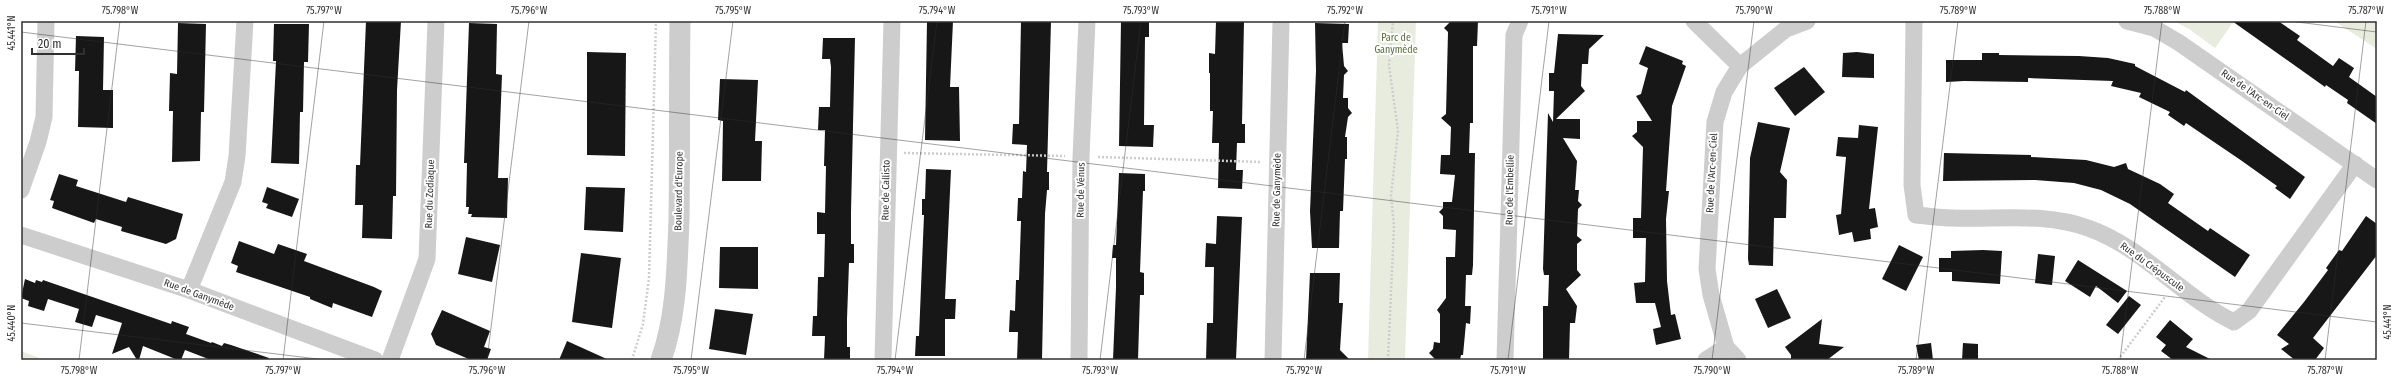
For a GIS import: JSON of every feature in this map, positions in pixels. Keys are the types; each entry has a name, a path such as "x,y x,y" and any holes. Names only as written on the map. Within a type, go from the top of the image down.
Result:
{"street":[{"path":"21,190 44,117 46,21"},
{"path":"189,290 233,182 238,156 245,21"},
{"name":"Rue du Zodiaque","path":"390,360 427,259 436,21"},
{"name":"Boulevard d'Europe","path":"661,360 671,324 677,280 680,171 680,21"},
{"name":"Rue de Callisto","path":"883,360 892,21"},
{"name":"Rue de Vénus","path":"1079,360 1081,157 1087,21"},
{"name":"Rue de Ganymède","path":"1273,360 1281,21"},
{"name":"Rue de l'Embellie","path":"1505,360 1514,35 1520,21"},
{"path":"1694,21 1740,66"},
{"name":"Rue de l'Arc-en-Ciel","path":"1738,360 1726,347 1711,295 1707,269 1715,122 1724,92 1740,66 1786,29 1807,21"},
{"name":"Rue du Crépuscule","path":"1914,21 1912,185 1916,215 1952,218 2044,218 2069,222 2089,228 2128,248 2216,313 2234,322 2249,311 2355,164"},
{"name":"Rue de l'Arc-en-Ciel","path":"2127,21 2154,28 2178,42 2377,180"},
{"name":"Rue de Ganymède","path":"21,235 189,290 375,360"},
{"path":"1706,360 1726,347"}],"path":[{"path":"632,360 643,324 649,278 656,21"},
{"path":"1388,360 1394,226 1391,196 1398,131 1389,65 1393,21"},
{"path":"2118,360 2175,283"}],"green space":[{"name":"Parc de Ganymède","path":"1378,21 1416,21 1405,360 1368,360"},
{"path":"2174,21 2234,21 2215,48 2189,29"},
{"path":"2334,21 2377,21 2377,49"},
{"path":"21,351 45,360 21,360"}],"building":[{"path":"366,21 401,21 397,90 396,196 393,196 392,239 362,238 363,205 355,205 356,165 360,165"},
{"path":"927,21 953,21 950,87 959,87 960,141 925,140"},
{"path":"1021,21 1051,21 1047,172 1049,172 1049,190 1047,190 1045,214 1042,360 1017,360 1018,332 1009,332 1010,310 1015,311 1016,280 1019,280 1021,221 1017,221 1018,198 1022,198 1023,171 1026,172 1027,145 1012,144 1013,124 1019,124"},
{"path":"1121,21 1149,21 1149,37 1145,37 1144,125 1154,125 1153,147 1119,146"},
{"path":"1216,21 1244,21 1242,124 1245,124 1245,143 1237,143 1236,170 1243,170 1242,189 1218,188 1219,143 1212,143 1213,111 1210,111 1209,73 1209,53 1215,54"},
{"path":"1451,21 1478,21 1477,46 1473,46 1473,123 1470,123 1469,153 1475,153 1473,265 1472,275 1466,275 1465,306 1471,306 1470,324 1466,323 1463,355 1461,355 1460,360 1436,360 1429,353 1433,349 1434,342 1440,343 1440,314 1437,310 1446,298 1446,257 1455,257 1456,230 1443,229 1443,216 1439,212 1443,208 1443,202 1452,202 1455,175 1440,174 1441,155 1450,155 1451,127 1441,118 1446,114 1448,32 1444,28"},
{"path":"2232,21 2278,21 2300,36 2297,40 2333,66 2339,58 2354,68 2349,77 2377,97 2377,124 2347,103 2348,100 2326,85 2325,87"},
{"path":"178,23 206,24 204,112 201,112 200,161 172,162 173,111 169,111 170,73 177,74"},
{"path":"469,23 497,24 496,74 502,75 498,178 508,178 507,218 471,217 472,214 468,214 469,207 466,207 467,163 464,163"},
{"path":"1315,23 1349,24 1348,43 1342,43 1344,66 1348,71 1344,75 1343,98 1348,98 1348,108 1352,113 1348,117 1345,137 1347,137 1347,159 1345,159 1343,211 1340,211 1339,248 1312,248 1310,211 1316,71"},
{"path":"274,24 309,24 308,62 304,62 303,112 300,112 299,164 271,163 276,61 273,61"},
{"path":"1558,34 1604,35 1589,49 1588,64 1582,64 1581,86 1585,91 1556,119 1580,119 1580,139 1563,138 1577,161 1575,190 1579,190 1578,201 1582,205 1578,209 1577,236 1582,240 1577,244 1577,270 1581,275 1566,289 1577,306 1575,323 1570,323 1569,360 1543,360 1543,306 1548,306 1549,275 1544,275 1543,269 1548,113 1553,122 1554,91 1549,91 1549,73 1554,73"},
{"path":"76,36 104,37 103,90 113,90 113,128 78,127 79,71 75,71"},
{"path":"823,38 855,38 851,212 851,244 854,244 854,263 849,263 847,319 847,347 850,347 850,360 824,360 825,336 812,336 813,316 817,316 818,277 824,277 825,234 817,234 817,212 825,213 825,130 818,130 819,107 830,107 831,67 830,59 822,59"},
{"path":"1646,46 1683,61 1682,64 1686,66 1672,106 1666,191 1669,191 1666,219 1667,281 1671,315 1675,314 1681,339 1656,345 1653,329 1661,327 1655,303 1636,303 1634,283 1645,282 1646,238 1633,238 1633,218 1641,218 1643,147 1632,136 1637,132 1637,121 1652,121 1636,96 1641,94 1648,68 1639,64"},
{"path":"587,52 626,53 625,156 587,155"},
{"path":"1857,52 1874,54 1874,78 1842,77 1843,53"},
{"path":"1982,53 1999,53 1999,55 2079,56 2108,58 2135,64 2135,66 2185,92 2186,90 2305,177 2290,199 2275,188 2277,186 2242,161 2186,123 2184,126 2168,115 2170,112 2139,97 2141,93 2111,86 2113,81 2028,78 2028,82 1946,82 1946,60 1982,60"},
{"path":"1804,67 1825,92 1795,116 1774,88"},
{"path":"720,79 758,80 755,141 762,141 761,181 722,181 723,121 718,120"},
{"path":"1758,122 1790,128 1780,172 1787,180 1786,218 1774,218 1773,266 1749,265 1748,259 1750,158"},
{"path":"1859,125 1878,127 1869,209 1875,208 1878,227 1870,229 1871,239 1854,242 1852,232 1839,235 1836,215 1841,214 1846,157 1836,156 1838,137 1858,138"},
{"path":"1944,153 2031,155 2031,157 2086,160 2114,167 2126,163 2128,169 2160,184 2174,194 2168,203 2208,231 2210,228 2250,255 2235,277 2130,204 2101,190 2074,183 2035,180 1943,181"},
{"path":"926,169 951,170 945,299 956,299 955,319 945,319 945,356 915,356 916,336 919,336 924,215 922,215 922,199 925,199"},
{"path":"1119,173 1145,174 1140,272 1144,273 1144,295 1140,295 1138,360 1113,360 1116,258 1112,258 1113,245 1116,245"},
{"path":"59,174 78,180 76,186 126,202 128,197 183,214 176,239 166,244 121,231 122,227 96,219 94,223 52,208 54,201 50,200"},
{"path":"267,187 299,199 292,217 266,208 268,204 262,202"},
{"path":"586,187 625,188 623,232 584,230"},
{"path":"1217,216 1242,217 1236,360 1206,360 1207,323 1213,323 1214,267 1205,267 1206,243 1216,244"},
{"path":"2366,216 2377,224 2377,255 2313,338 2324,348 2315,360 2295,360 2281,349 2289,344 2277,335 2328,270 2326,268 2339,250 2342,251"},
{"path":"466,237 500,245 492,282 458,274"},
{"path":"239,241 274,254 278,244 307,254 304,261 382,291 372,317 333,303 332,308 310,299 310,297 236,272 238,266 231,263"},
{"path":"1899,245 1923,257 1906,291 1882,279"},
{"path":"720,247 758,247 758,289 719,288"},
{"path":"1951,251 2002,251 2000,284 1952,281 1952,272 1939,272 1939,258 1951,258"},
{"path":"581,253 621,258 612,328 572,322"},
{"path":"2038,254 2055,256 2052,285 2035,283"},
{"path":"2078,260 2127,291 2118,303 2096,286 2090,297 2065,281"},
{"path":"1310,273 1340,273 1339,303 1343,303 1340,350 1350,360 1306,360"},
{"path":"25,279 35,283 36,280 42,282 43,280 171,324 172,321 189,327 186,334 222,346 224,343 231,345 269,358 268,360 211,360 185,350 181,360 178,360 143,346 139,360 137,360 129,347 112,354 122,323 96,315 92,327 75,322 79,309 48,299 44,311 28,306 29,301 21,298"},
{"path":"1777,289 1791,318 1768,328 1755,299"},
{"path":"2129,296 2141,305 2118,334 2106,325"},
{"path":"715,309 753,314 746,355 709,349"},
{"path":"442,310 490,331 484,347 491,349 487,360 471,360 436,345 431,334"},
{"path":"1822,319 1819,344 1844,347 1827,360 1791,360 1791,355 1785,347"},
{"path":"2170,320 2193,339 2186,347 2212,360 2173,360 2161,351 2166,345 2156,337"},
{"path":"567,341 609,360 559,360"},
{"path":"1931,343 1933,360 1919,360 1916,345"},
{"path":"1963,343 1978,344 1978,360 1962,360"}]}
